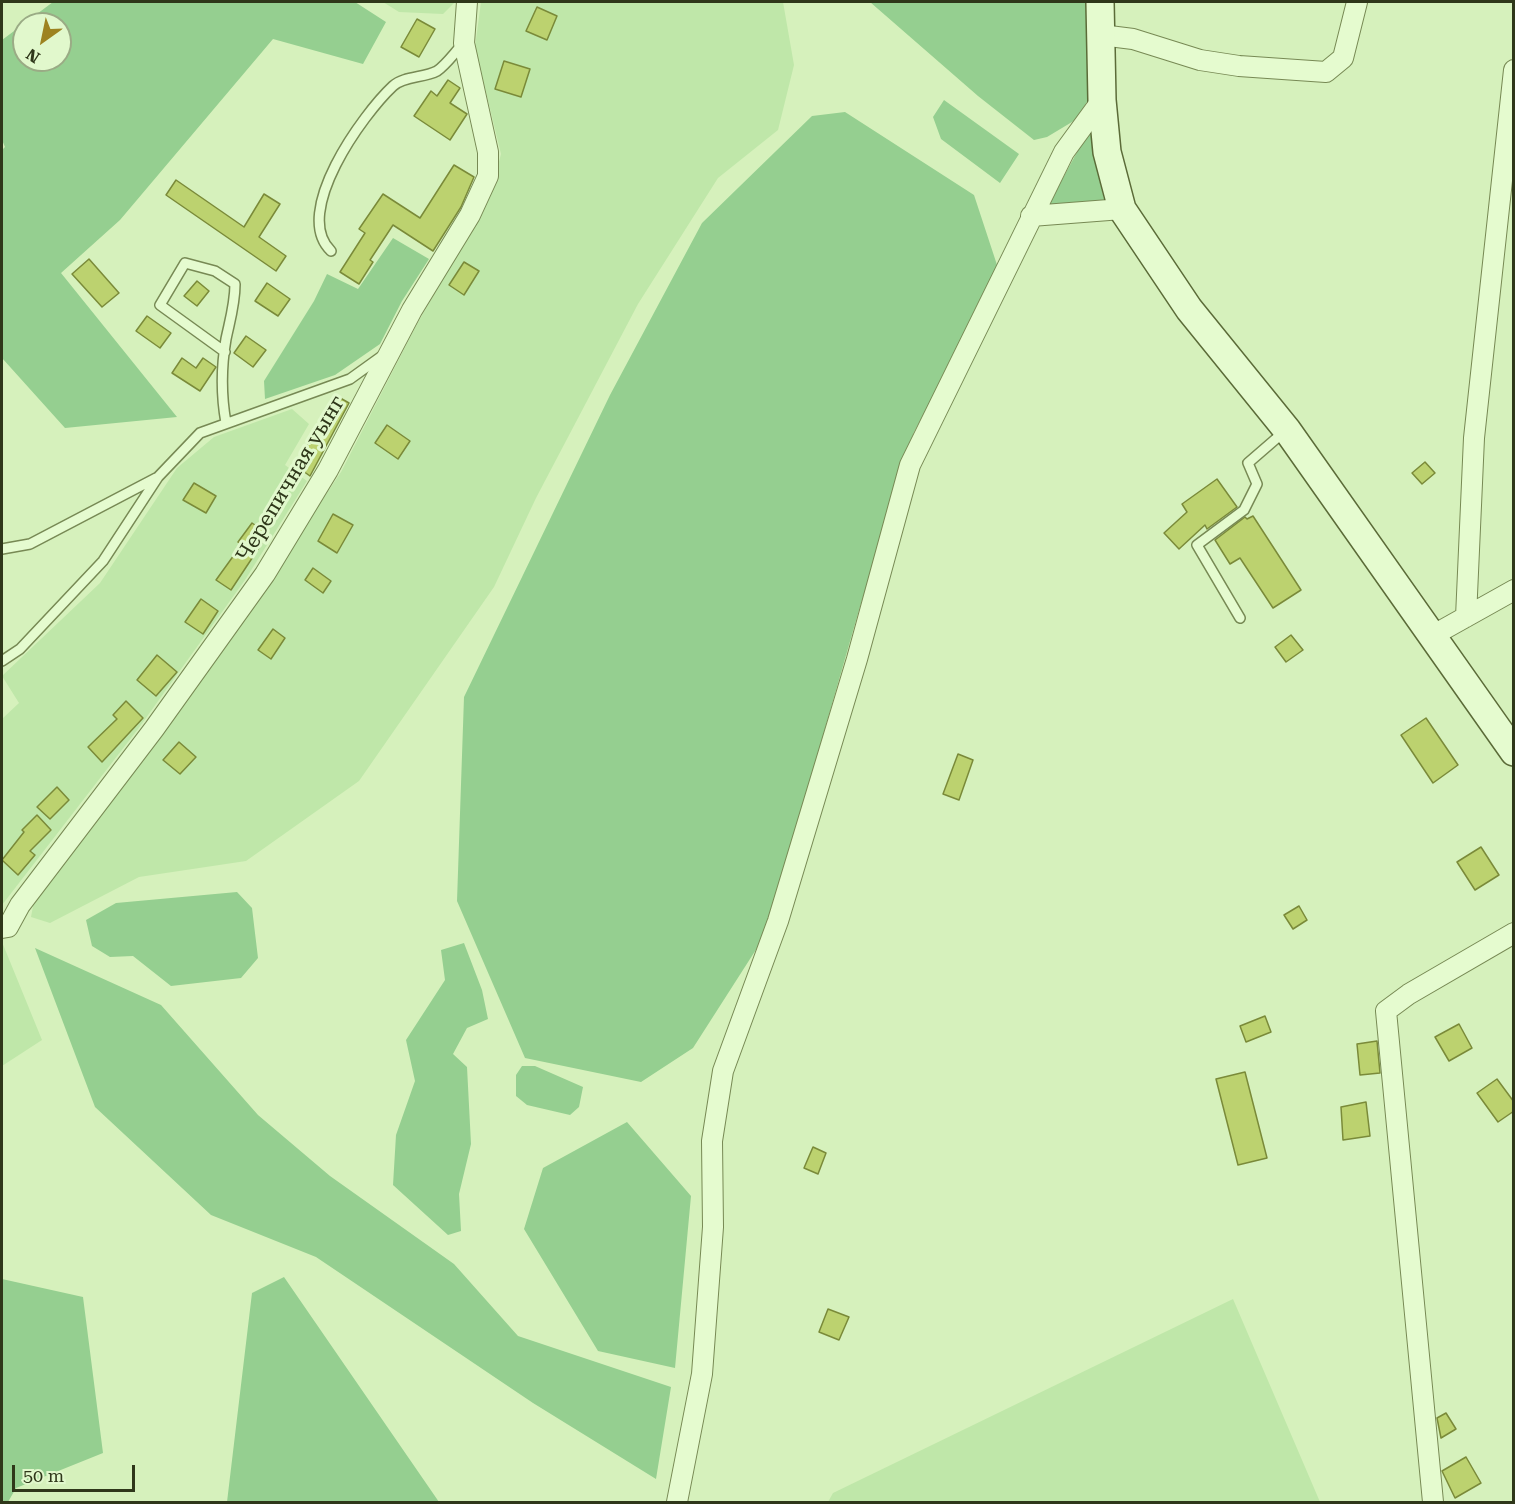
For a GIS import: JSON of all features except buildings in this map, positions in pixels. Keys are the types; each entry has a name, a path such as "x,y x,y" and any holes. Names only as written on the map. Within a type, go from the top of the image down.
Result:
{"main road":[{"path":"1100,2 1102,100 1107,152 1122,208 1189,309 1287,430 1430,636 1514,752"}],"street":[{"name":"Черепичная уынг","path":"2,928 8,927 20,904 154,729 265,574 328,470 412,310 470,215 488,176 488,152 464,43 467,2"},
{"path":"1101,35 1133,39 1200,60 1239,66 1326,72 1343,58 1357,2"},
{"path":"1466,617 1474,438 1514,70"},
{"path":"677,1503 702,1374 713,1227 711,1140 723,1071 778,921 857,658 910,465 1064,152 1102,100"},
{"path":"1031,216 1122,208"},
{"path":"1430,636 1514,590"},
{"path":"1433,1503 1386,1011 1409,994 1514,933"}],"lane":[{"path":"331,251 322,242 319,219 325,188 344,149 366,117 395,84 438,70 464,43"},
{"path":"225,352 160,305 185,263 215,271 235,284 235,301 225,352 221,397 226,423"},
{"path":"2,661 20,649 103,561 158,477 200,433 350,379 394,348"},
{"path":"1240,618 1197,545 1244,510 1257,484 1248,463 1287,430"},
{"path":"2,549 30,544 158,477"}],"green space":[{"path":"53,2 355,2 386,22 363,64 273,39 120,220 61,273 177,417 65,428 2,358 2,150 5,147 2,140 2,40 12,33 12,72 72,72 72,12 40,12"},
{"path":"383,2 455,2 443,14 399,12"},
{"path":"481,2 783,2 794,65 778,130 718,178 638,304 536,498 494,587 359,781 246,861 139,877 50,923 31,917 34,901 287,553 341,472 417,324 490,197 501,154 475,47"},
{"path":"870,2 1088,2 1088,100 1077,119 1047,137 1034,140 978,96"},
{"path":"944,100 1019,154 1000,183 941,139 933,117"},
{"path":"845,112 974,195 999,271 914,432 859,610 766,934 693,1048 641,1082 525,1058 457,901 464,697 610,395 702,223 812,116"},
{"path":"1087,134 1095,137 1095,162 1105,203 1046,209"},
{"path":"393,238 429,259 402,301 380,344 335,375 265,399 264,381 314,301 327,274 358,289"},
{"path":"292,409 309,424 285,465 307,481 245,580 138,729 2,905 2,719 19,703 2,676 100,583 177,468 214,437"},
{"path":"237,892 252,908 258,958 241,978 171,986 133,956 110,957 92,946 86,920 116,903"},
{"path":"2,942 42,1040 2,1066"},
{"path":"464,943 482,990 488,1019 467,1028 453,1054 467,1067 471,1144 459,1194 461,1231 448,1235 393,1185 396,1135 415,1081 406,1040 445,980 441,950"},
{"path":"35,948 161,1005 258,1115 330,1176 454,1264 518,1336 671,1387 656,1479 533,1403 316,1257 211,1215 95,1107"},
{"path":"522,1066 535,1066 583,1087 579,1107 570,1115 527,1105 516,1096 516,1075"},
{"path":"627,1122 691,1196 675,1368 598,1351 524,1229 543,1168"},
{"path":"284,1277 439,1502 227,1502 252,1293"},
{"path":"2,1279 83,1297 103,1453 16,1488 8,1502 2,1502"},
{"path":"1233,1299 1320,1502 828,1502 833,1493"}]}
